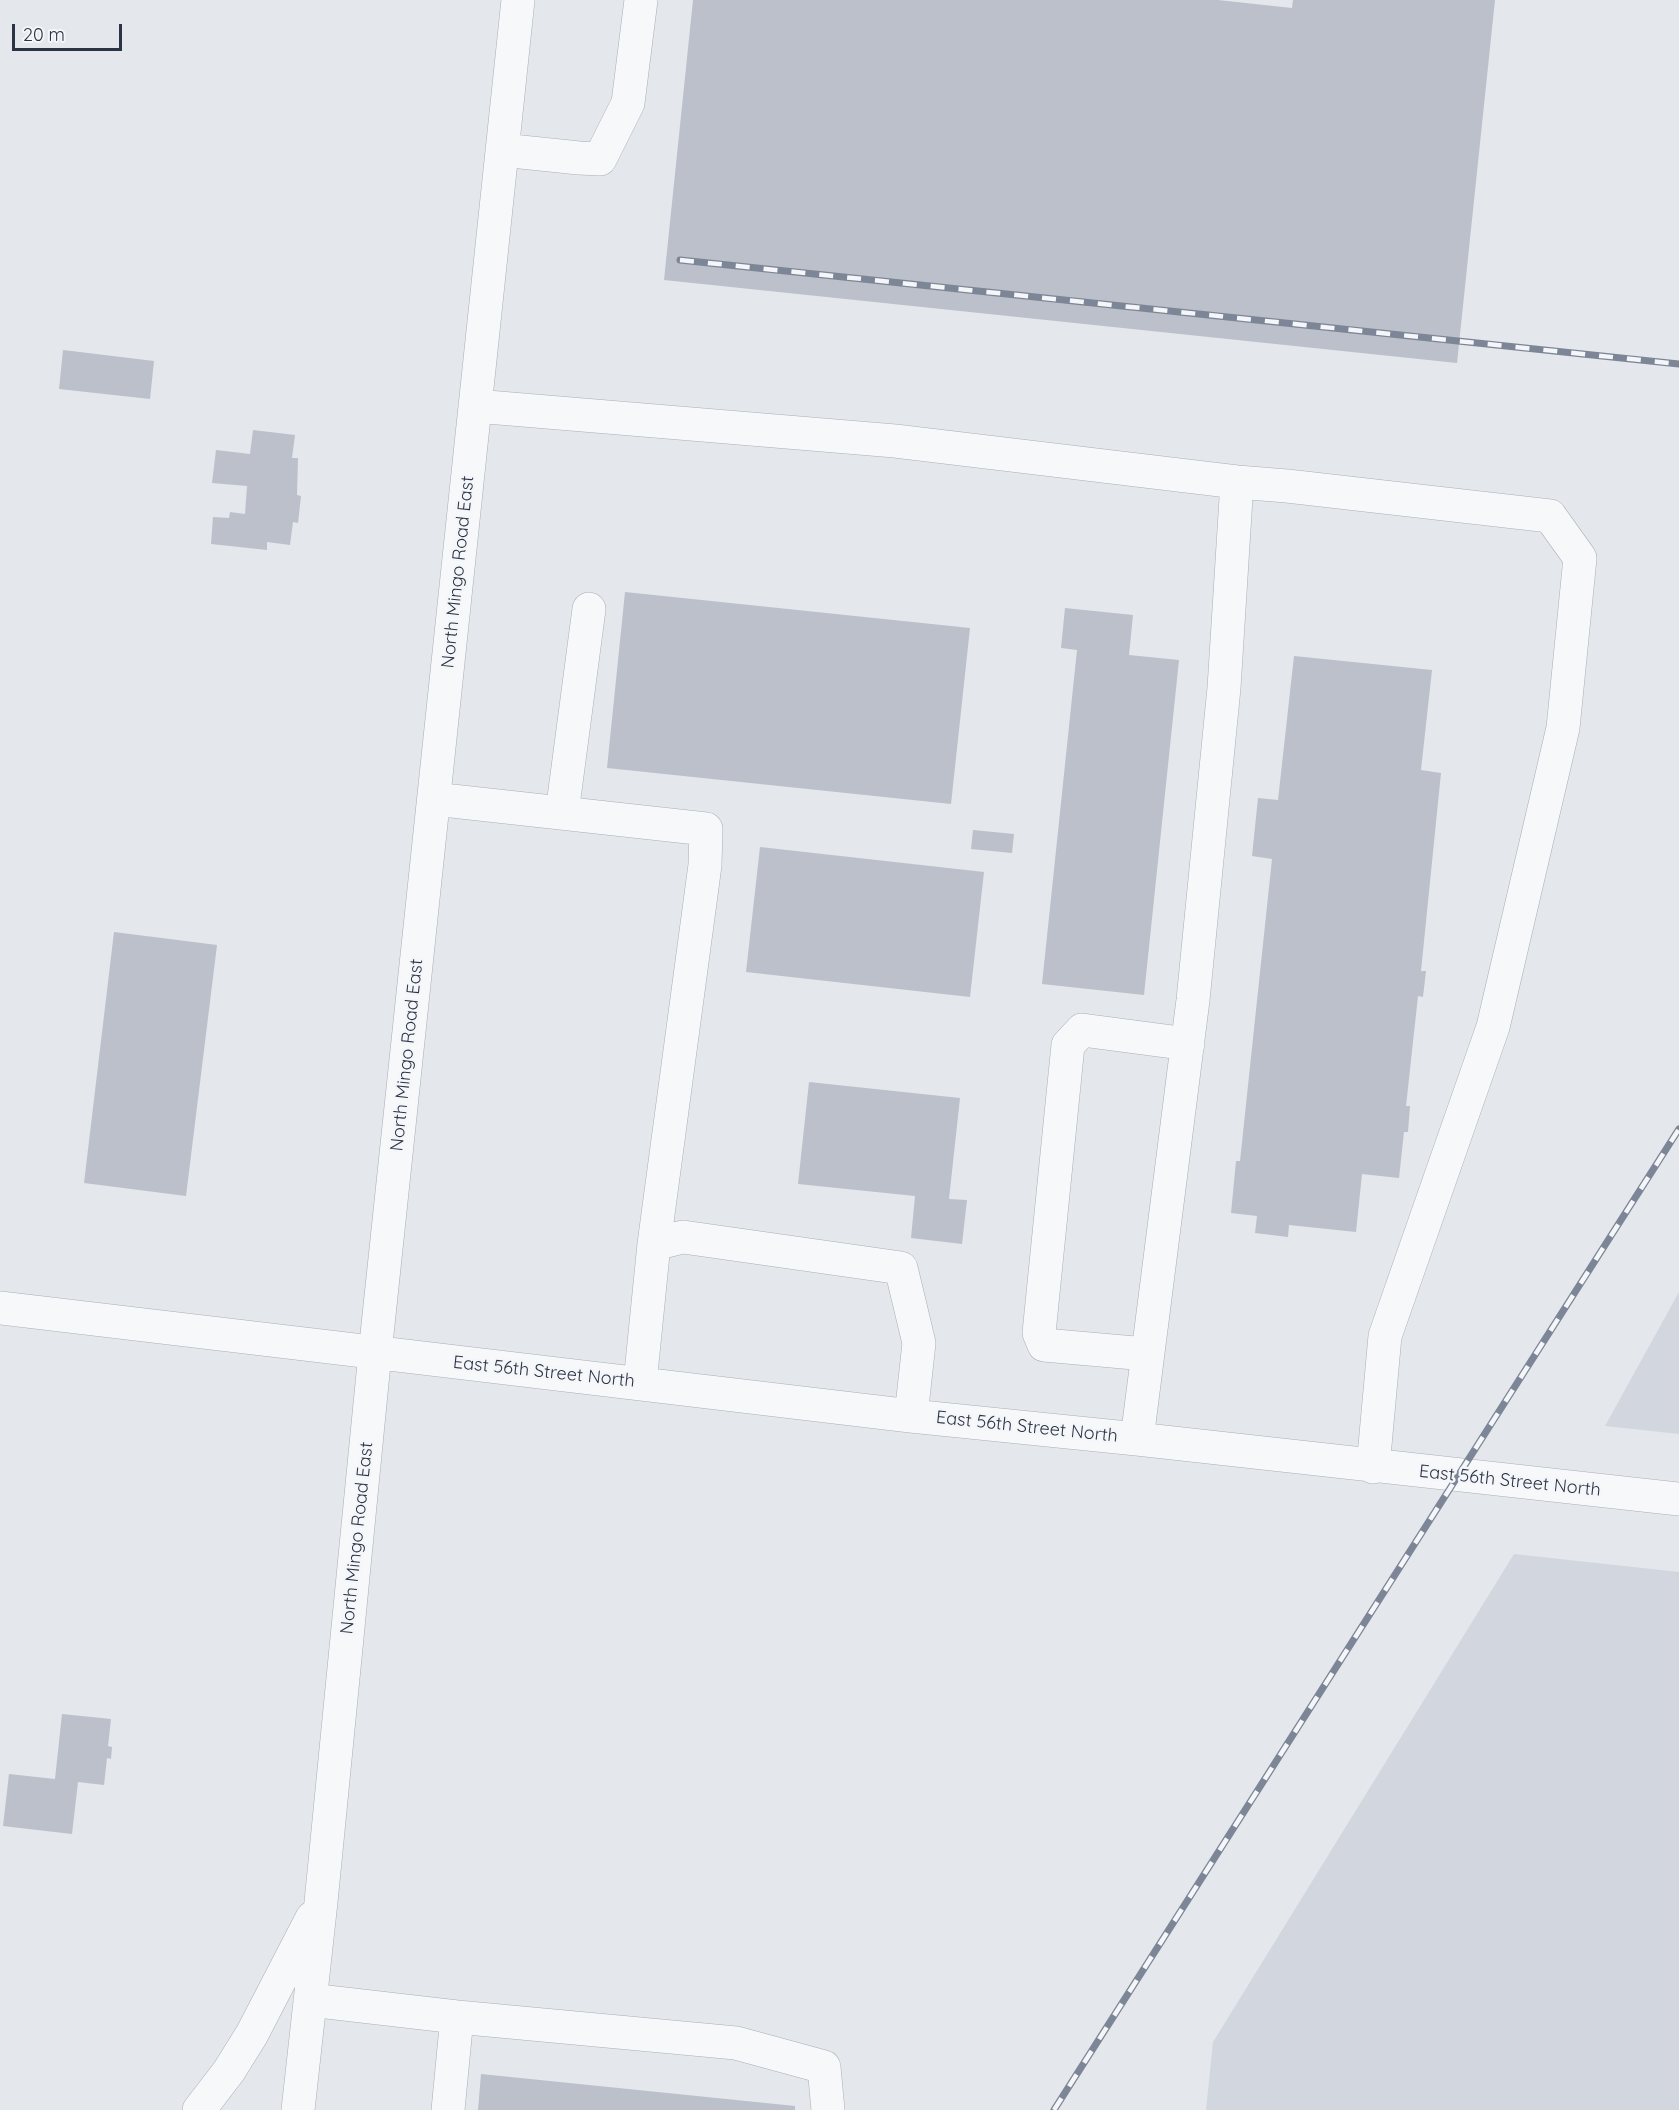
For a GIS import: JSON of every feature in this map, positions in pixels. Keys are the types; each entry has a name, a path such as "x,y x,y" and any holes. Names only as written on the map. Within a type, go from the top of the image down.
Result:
{"street":[{"name":"North Mingo Road East","path":"298,2110 321,1902 375,1353 518,0"},
{"path":"502,150 600,159 628,103 641,0"},
{"path":"475,406 895,441 1237,482 1550,516 1580,558 1563,728 1493,1027 1385,1336 1372,1467"},
{"path":"1137,1439 1146,1354 1188,1044 1224,688 1237,482"},
{"path":"562,813 589,609"},
{"path":"434,799 706,829 705,865 654,1244 640,1383"},
{"path":"1146,1354 1044,1346 1039,1333 1068,1045 1082,1030 1188,1044"},
{"path":"654,1244 683,1238 901,1268 919,1343 911,1416"},
{"name":"East 56th Street North","path":"0,1308 911,1416 1679,1499"},
{"path":"199,2110 228,2072 252,2034 321,1902"},
{"path":"310,2000 457,2017 736,2043 824,2067 828,2110"},
{"path":"448,2110 457,2017"}],"shaded area":[{"path":"1679,1292 1679,1434 1605,1426"},
{"path":"1514,1554 1679,1572 1679,2110 1206,2110 1213,2042"}],"building":[{"path":"693,0 1218,0 1292,8 1293,0 1495,0 1457,363 664,280"},
{"path":"63,350 154,361 150,399 59,389"},
{"path":"253,430 295,435 292,458 298,458 297,495 301,496 298,523 293,522 290,545 267,542 267,550 211,544 213,517 229,518 230,512 245,514 247,486 212,483 216,450 250,454"},
{"path":"625,592 970,628 951,804 607,768"},
{"path":"1065,608 1133,615 1129,655 1179,660 1144,995 1042,984 1077,650 1061,648"},
{"path":"1294,656 1432,670 1421,770 1441,773 1421,971 1426,971 1423,997 1418,996 1406,1106 1410,1106 1408,1132 1404,1132 1399,1178 1362,1174 1356,1232 1289,1225 1288,1237 1255,1233 1257,1216 1231,1213 1236,1161 1240,1161 1272,859 1252,856 1258,798 1278,800"},
{"path":"973,830 1014,834 1012,853 971,849"},
{"path":"760,847 984,872 970,997 746,972"},
{"path":"114,932 217,945 186,1196 84,1183"},
{"path":"809,1082 960,1098 949,1199 967,1200 962,1244 911,1238 915,1196 798,1184"},
{"path":"62,1714 111,1719 108,1746 112,1747 111,1759 107,1758 104,1785 78,1782 72,1834 3,1826 9,1774 55,1779"},
{"path":"481,2074 795,2106 795,2110 478,2110"}],"railway":[{"path":"680,260 1679,364"},
{"path":"1054,2110 1679,1129"}]}
